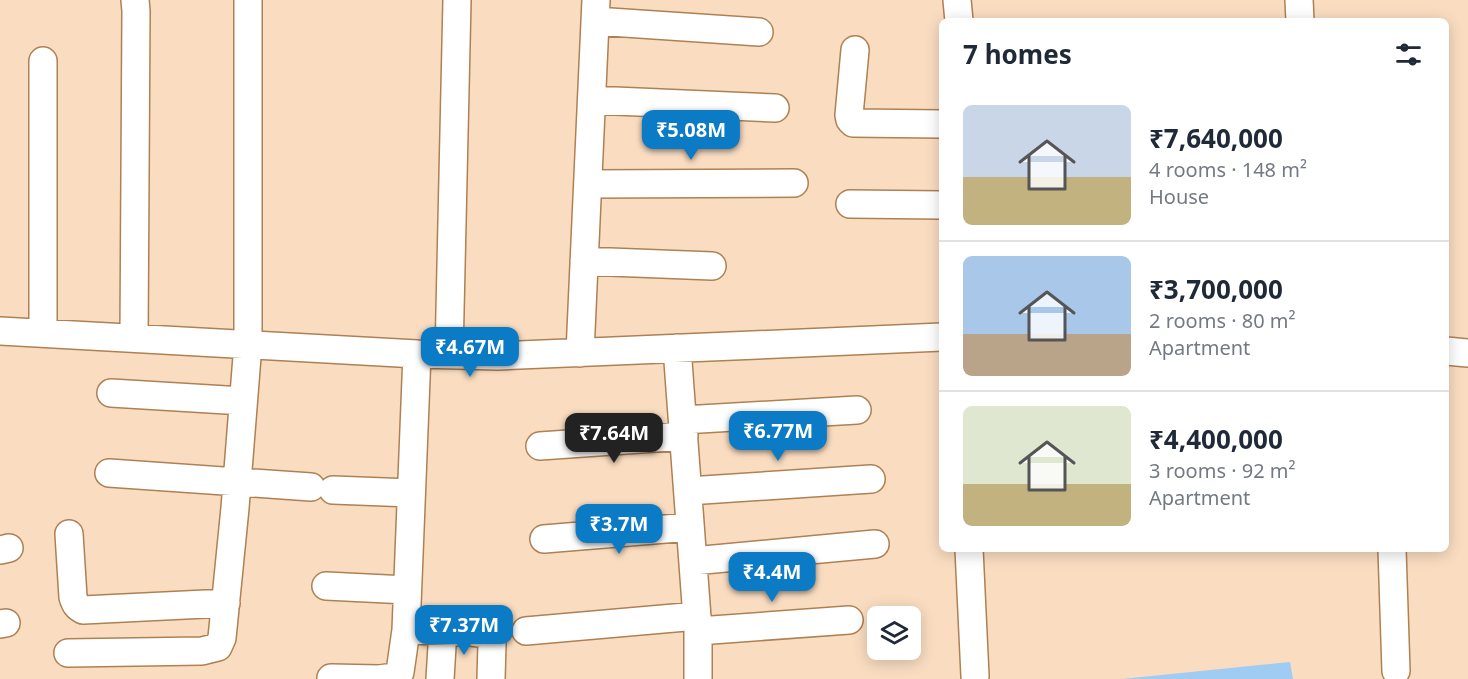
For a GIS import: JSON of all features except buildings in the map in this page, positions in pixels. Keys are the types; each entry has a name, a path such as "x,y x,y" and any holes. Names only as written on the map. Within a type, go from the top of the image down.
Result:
{"street":[{"path":"134,338 135,0"},
{"path":"68,653 202,651 218,646 222,638 248,344 248,0"},
{"path":"449,354 457,0"},
{"path":"957,0 958,18"},
{"path":"1299,0 1300,18"},
{"path":"580,352 596,10 759,32"},
{"path":"855,50 849,115 853,123 939,124"},
{"path":"43,62 43,333"},
{"path":"592,100 775,108"},
{"path":"588,184 794,183"},
{"path":"850,204 939,205"},
{"path":"584,261 712,266"},
{"path":"0,331 417,354 498,356 939,337"},
{"path":"677,348 697,624 698,679"},
{"path":"1449,351 1468,353"},
{"path":"330,678 379,679 394,677 400,672 406,630 417,354"},
{"path":"111,393 243,401"},
{"path":"540,447 684,428 857,410"},
{"path":"109,473 322,489 411,493"},
{"path":"688,490 871,479"},
{"path":"544,539 690,526"},
{"path":"69,534 73,597 78,608 83,610 226,603"},
{"path":"693,561 875,544"},
{"path":"969,552 975,676"},
{"path":"1392,552 1396,671"},
{"path":"326,586 407,590"},
{"path":"526,631 849,620"},
{"path":"406,630 443,630 486,634 492,643 491,679"},
{"path":"440,679 443,630"}],"water":[{"path":"1290,662 1293,679 1122,679"}]}
